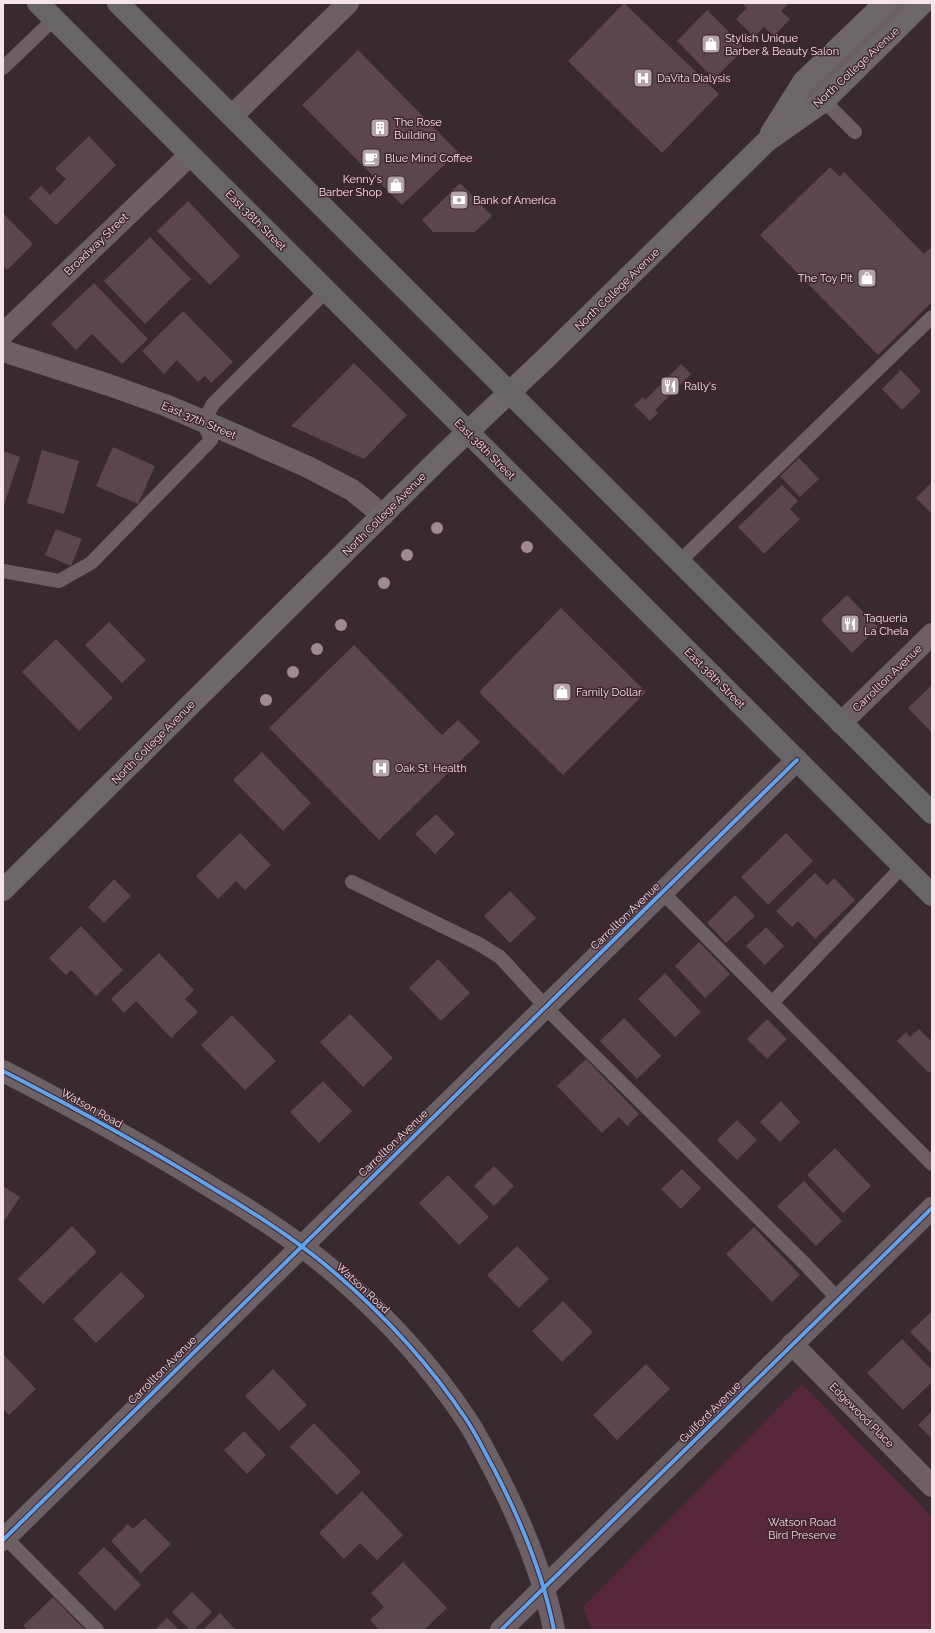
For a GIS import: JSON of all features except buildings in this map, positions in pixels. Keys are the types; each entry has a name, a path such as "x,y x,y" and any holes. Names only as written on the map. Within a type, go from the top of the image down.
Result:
{"main road":[{"name":"East 38th Street","path":"38,3 932,895"},
{"path":"118,3 932,813"},
{"name":"North College Avenue","path":"767,140 803,82 885,3"},
{"name":"North College Avenue","path":"3,890 383,515 767,140 824,101 923,3"}],"street":[{"path":"232,116 348,3"},
{"name":"Broadway Street","path":"3,334 190,155"},
{"name":"East 37th Street","path":"3,351 109,385 165,405 308,467 352,490 383,515"},
{"name":"Carrollton Avenue","path":"841,723 932,634"},
{"name":"Carrollton Avenue","path":"4,1537 797,760"},
{"name":"Watson Road","path":"3,1070 103,1123 161,1156 256,1215 333,1271 369,1303 410,1346 454,1402 480,1442 527,1538 544,1588 554,1630"},
{"name":"Guilford Avenue","path":"501,1630 932,1208"},
{"name":"Edgewood Place","path":"792,1344 932,1486"}],"lane":[{"name":"North College Avenue","path":"767,140 810,94 903,3"},
{"path":"3,68 54,19"},
{"path":"824,101 855,132"},
{"path":"3,571 60,581 91,563 211,440 203,422 213,404 326,290"},
{"path":"679,562 932,317"},
{"path":"772,1003 903,866"},
{"path":"352,882 479,944 500,958 567,1028 805,1264 838,1299"},
{"path":"662,892 932,1164"},
{"path":"4,1537 97,1630"}],"green space":[{"name":"Watson Road Bird Preserve","path":"802,1384 932,1517 932,1630 592,1630 583,1607"}],"cycle path":[{"path":"3,1540 797,760"},
{"path":"3,1071 136,1143 230,1198 261,1218 321,1261 388,1323 422,1360 437,1379 466,1419 477,1438 504,1489 522,1528 544,1588 554,1630"},
{"path":"501,1630 932,1208"}],"place":[{"name":"Stylish Unique Barber & Beauty Salon","path":"711,44"},
{"name":"DaVita Dialysis","path":"643,78"},
{"name":"The Rose Building","path":"380,128"},
{"name":"Blue Mind Coffee","path":"371,158"},
{"name":"Kenny's Barber Shop","path":"396,185"},
{"name":"Bank of America","path":"459,200"},
{"name":"The Toy Pit","path":"867,278"},
{"name":"Rally's","path":"670,386"},
{"name":"Taqueria La Chela","path":"850,624"},
{"name":"Family Dollar","path":"562,692"},
{"name":"Oak St. Health","path":"381,768"}]}
